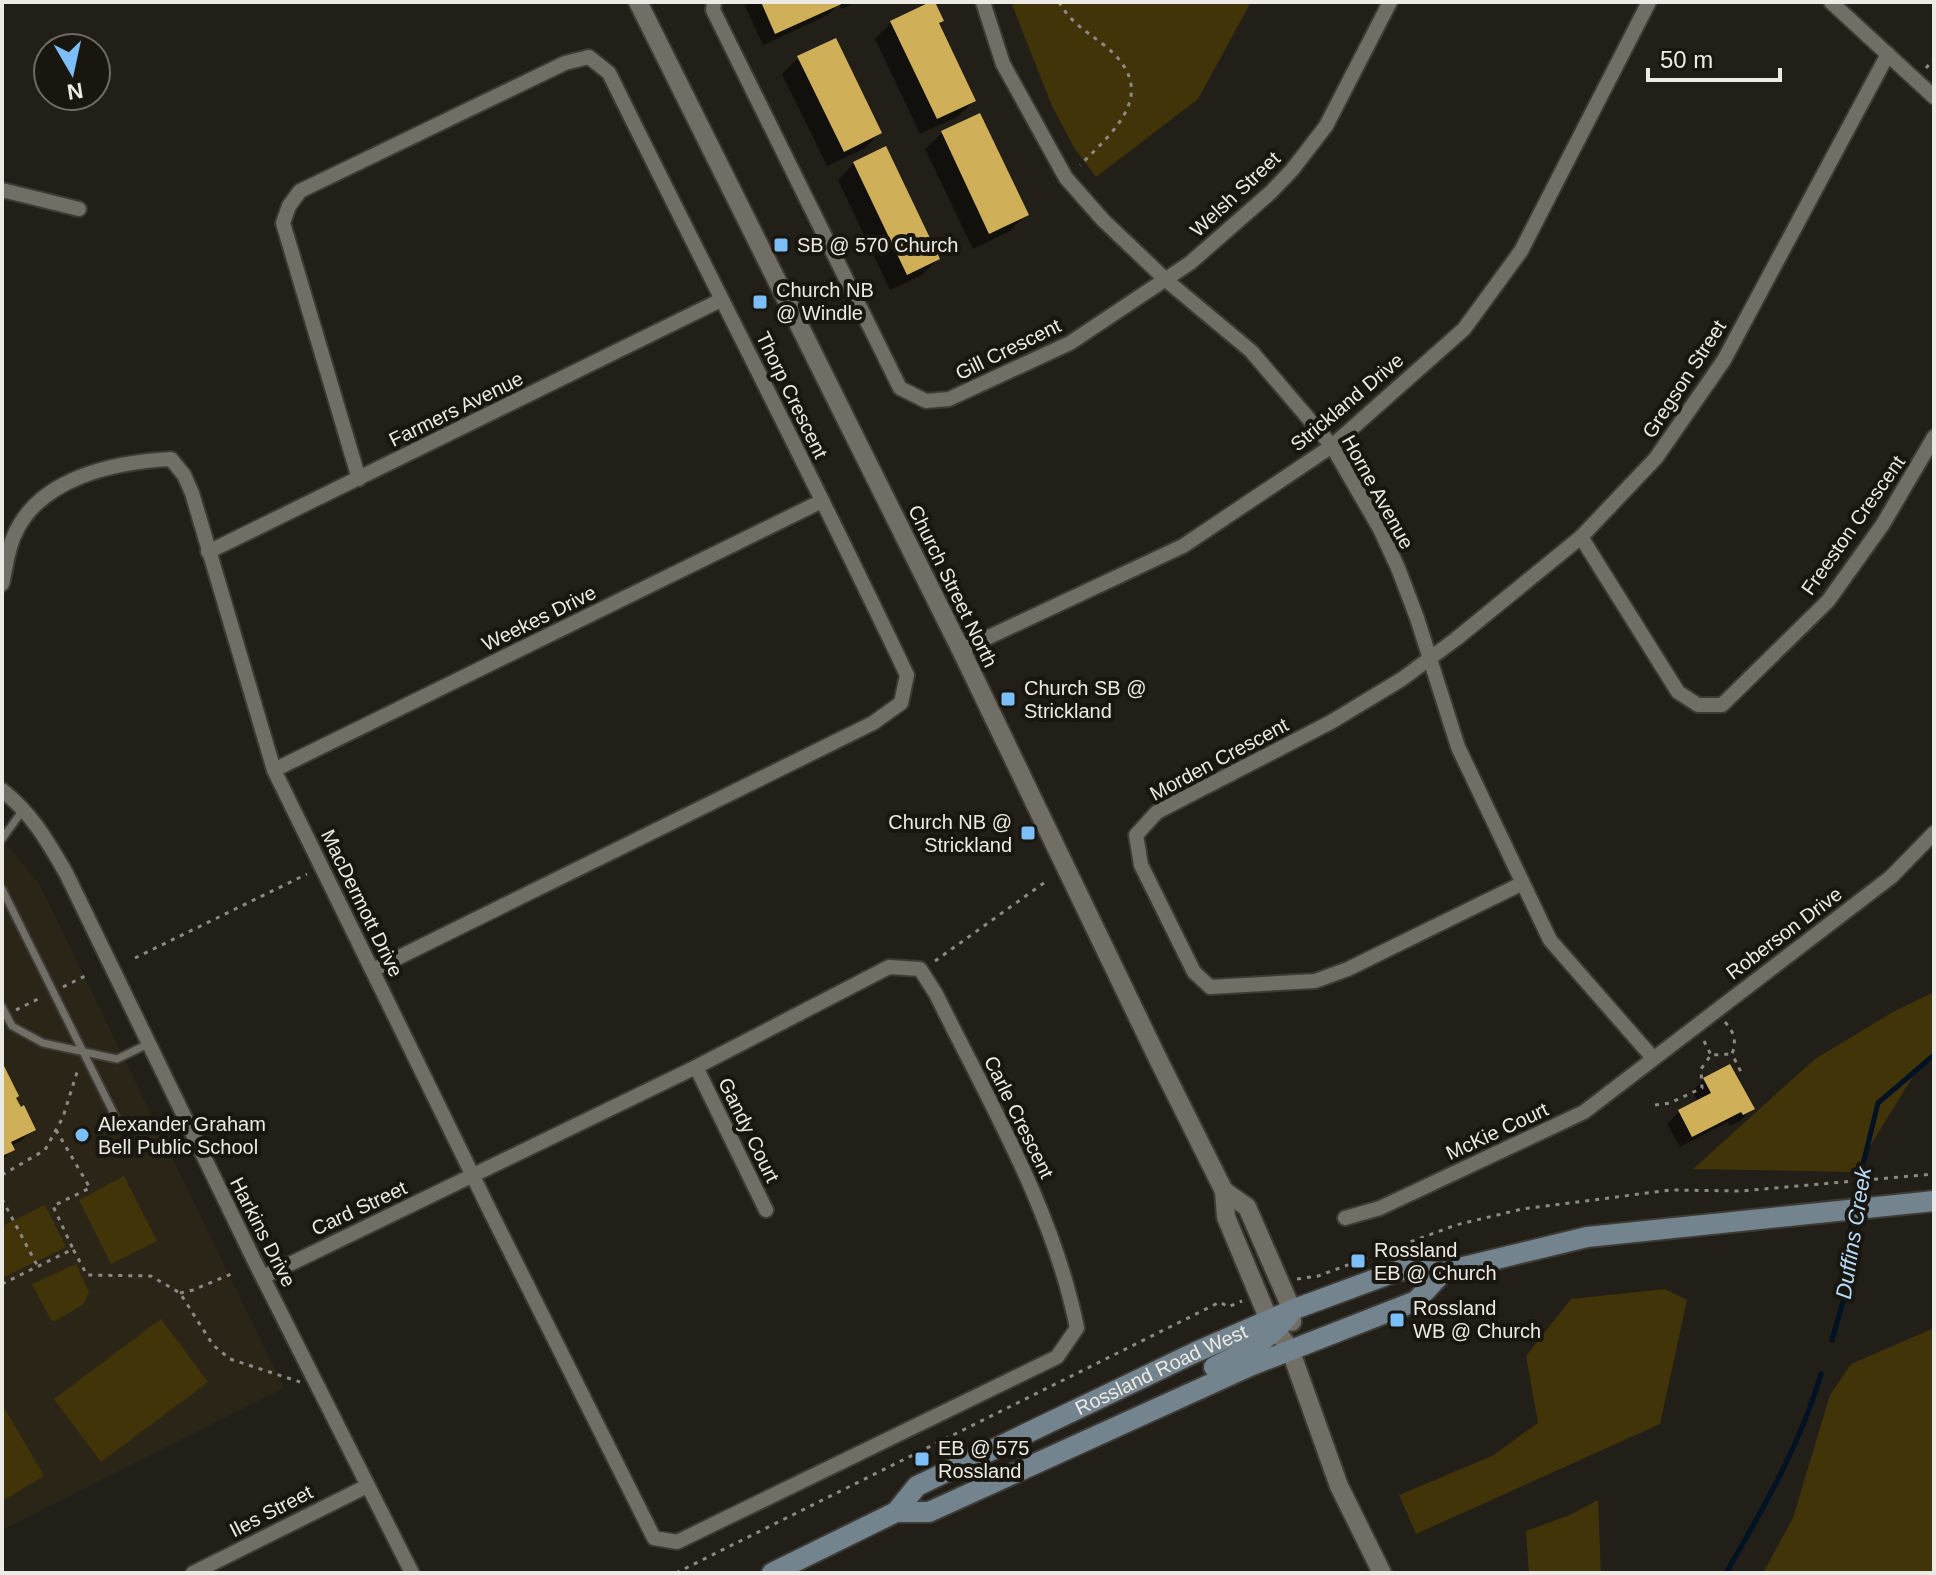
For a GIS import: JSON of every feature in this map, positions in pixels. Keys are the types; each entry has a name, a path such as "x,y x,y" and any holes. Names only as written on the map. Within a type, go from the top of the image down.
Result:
{"main road":[{"name":"Rossland Road West","path":"772,1573 896,1512 917,1486 1196,1352 1273,1325 1292,1310 1400,1270 1443,1272 1587,1237 1934,1201"},
{"name":"Rossland Road West","path":"896,1512 929,1512 1290,1349 1416,1301 1443,1272"},
{"path":"929,1512 945,1496 1245,1352 1273,1325"}],"street":[{"name":"Church Street North","path":"638,2 961,650 1224,1191 1226,1217 1273,1325 1290,1349 1339,1486 1382,1573"},
{"name":"Gill Crescent","path":"714,2 713,10 900,388 926,401 949,399 1070,343 1166,280"},
{"name":"Horne Avenue","path":"983,2 1003,64 1066,178 1103,220 1166,280 1251,351 1332,446 1380,529 1398,568 1458,747 1550,940 1653,1058"},
{"name":"Welsh Street","path":"1166,280 1190,263 1292,170 1326,126 1390,2"},
{"name":"Strickland Drive","path":"961,650 1183,546 1332,446 1464,329 1521,251 1649,2"},
{"path":"1831,2 1934,97"},
{"name":"Gregson Street","path":"1429,659 1581,537 1656,458 1724,360 1888,54"},
{"name":"Thorp Crescent","path":"359,479 283,223 289,206 300,191 565,63 589,57 609,73 907,675 901,703 873,723 373,970"},
{"path":"2,190 79,209"},
{"name":"Farmers Avenue","path":"208,552 721,300"},
{"name":"Freeston Crescent","path":"1581,537 1678,692 1698,705 1722,705 1828,601 1883,524 1934,437"},
{"name":"MacDermott Drive","path":"2,584 14,536 35,502 67,482 138,461 171,459 184,475 274,770 654,1538 677,1542"},
{"name":"Weekes Drive","path":"274,770 822,501"},
{"name":"Morden Crescent","path":"1429,659 1331,722 1157,812 1136,835 1141,865 1194,972 1210,987 1315,981 1348,969 1521,884"},
{"name":"Harkins Drive","path":"2,790 25,808 66,873 263,1277 412,1573"},
{"name":"Roberson Drive","path":"1653,1058 1891,877 1934,833"},
{"path":"473,1176 696,1067 889,967 920,969"},
{"name":"Carle Crescent","path":"677,1542 1057,1357 1077,1328 1064,1274 1031,1188 936,994 920,969"},
{"name":"McKie Court","path":"1345,1218 1380,1208 1584,1112 1653,1058"},
{"name":"Gandy Court","path":"696,1067 766,1210"},
{"name":"Card Street","path":"263,1277 473,1176"},
{"name":"Church Street North","path":"1224,1191 1247,1207 1292,1310 1290,1349"},
{"name":"Iles Street","path":"193,1573 367,1486"}],"lane":[{"path":"2,839 25,808"},
{"path":"2,889 117,1120"},
{"path":"2,1007 12,1026 43,1043 117,1059 148,1044"}],"path":[{"path":"1059,2 1067,17 1121,60 1129,72 1133,99 1114,132 1080,165"},
{"path":"135,958 321,866"},
{"path":"920,969 941,958 1048,880"},
{"path":"1715,1010 1734,1032 1732,1054 1743,1076"},
{"path":"1655,1105 1670,1103 1702,1088 1701,1069 1711,1055 1732,1054"},
{"path":"2,1175 45,1150 63,1117 78,1069"},
{"path":"56,1130 90,1188 53,1206 87,1275 151,1276 180,1293 213,1345 230,1359 290,1381 319,1385"},
{"path":"1280,1283 1318,1276 1456,1225 1522,1209 1671,1190 1741,1191 1934,1174"},
{"path":"2,1199 38,1267"},
{"path":"2,1284 73,1249"},
{"path":"180,1293 236,1272"},
{"path":"676,1573 1220,1302 1228,1307 1258,1294"}],"shaded area":[{"path":"1011,2 1251,2 1198,99 1096,177 1075,149 1052,106"},
{"name":"Alexander Graham Bell Public School","path":"2,839 39,883 284,1388 2,1530"},
{"path":"1934,992 1934,1061 1920,1065 1854,1172 1693,1169 1815,1059 1893,1012"},
{"path":"124,1176 157,1241 111,1264 79,1200"},
{"path":"45,1205 66,1247 2,1278 2,1226"},
{"path":"76,1264 89,1292 84,1304 55,1321 51,1320 32,1284"},
{"path":"1665,1289 1687,1300 1660,1424 1416,1534 1399,1495 1492,1456 1538,1423 1526,1356 1571,1299"},
{"path":"161,1319 208,1382 101,1462 54,1399"},
{"path":"1934,1328 1934,1573 1763,1573 1793,1518 1830,1395 1851,1364"},
{"path":"2,1404 44,1476 2,1501"},
{"path":"1598,1500 1601,1573 1529,1573 1526,1531 1570,1515"}],"building":[{"path":"761,2 846,2 775,34"},
{"path":"935,2 944,21 939,23 976,101 937,119 890,21"},
{"path":"836,38 882,133 844,152 797,56"},
{"path":"980,113 1029,215 989,234 941,131"},
{"path":"886,146 940,259 907,275 853,162"},
{"path":"2,1062 19,1096 16,1098 21,1107 24,1105 36,1130 11,1142 15,1150 2,1156"},
{"path":"1730,1064 1755,1109 1743,1115 1741,1112 1692,1137 1678,1110 1711,1093 1703,1078"}],"waterway":[{"name":"Duffins Creek","path":"1853,1205 1878,1103 1934,1055"},
{"name":"Duffins Creek","path":"1832,1340 1844,1298 1852,1215"},
{"name":"Duffins Creek","path":"1726,1573 1791,1451 1821,1374"}],"place":[{"name":"SB @ 570 Church","path":"781,245"},
{"name":"Church NB @ Windle","path":"760,302"},
{"name":"Church SB @ Strickland","path":"1008,699"},
{"name":"Church NB @ Strickland","path":"1028,833"},
{"name":"Alexander Graham Bell Public School","path":"82,1135"},
{"name":"Rossland EB @ Church","path":"1358,1261"},
{"name":"Rossland WB @ Church","path":"1397,1320"},
{"name":"EB @ 575 Rossland","path":"922,1459"}]}
